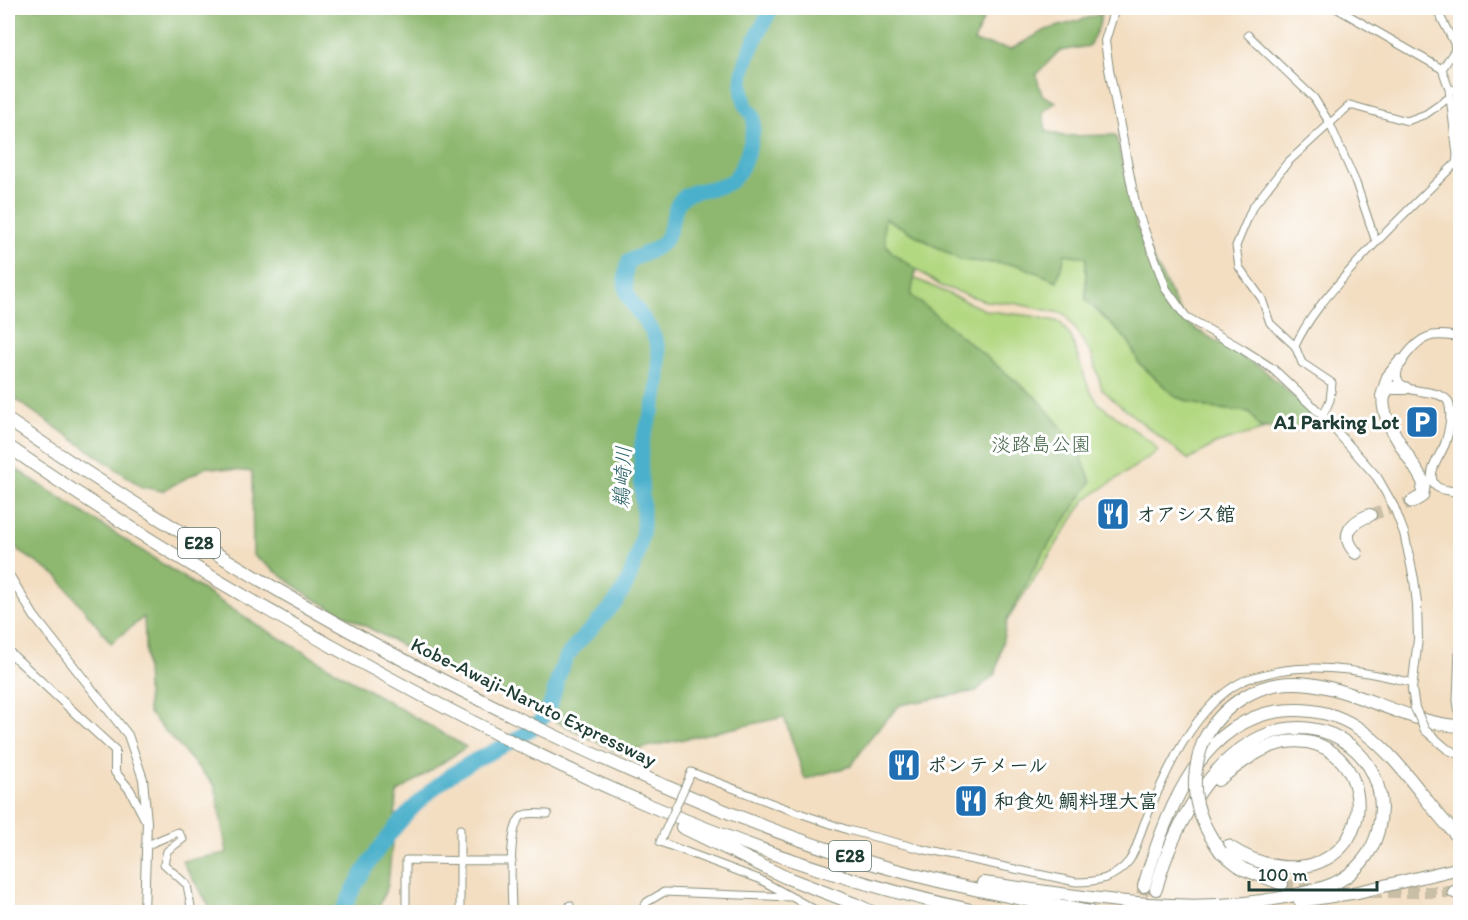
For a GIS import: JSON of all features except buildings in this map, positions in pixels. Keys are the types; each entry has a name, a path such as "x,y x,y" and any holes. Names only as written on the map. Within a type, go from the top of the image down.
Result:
{"highway":[{"path":"1401,361 1385,383 1382,394 1383,405 1390,424 1424,484 1422,496 1412,502"},
{"path":"1383,405 1384,395 1389,388 1405,388"},
{"name":"Kobe-Awaji-Naruto Expressway","path":"8,420 194,540 300,603 460,691 620,766 697,800 823,848 925,877 1090,912"},
{"name":"E28","path":"8,446 40,469 259,605 384,675 508,740 638,802 692,824 806,865 880,887 980,912"},
{"path":"1356,553 1348,541 1349,532 1354,523 1370,515"},
{"path":"1282,884 1243,869 1225,849 1202,813 1194,777 1204,740 1217,719 1237,701 1263,687 1287,682 1301,682 1331,688 1413,717 1439,724 1461,726"},
{"path":"1249,903 1331,885 1350,874 1366,857 1377,836 1382,810 1379,786 1367,762 1349,744 1328,732 1304,727 1282,729 1260,737 1236,753 1213,777 1188,811 1150,888 1155,850 1169,814 1193,771 1224,735 1248,720 1273,712 1298,710 1323,713 1358,728 1387,753 1461,839"},
{"path":"1188,811 1202,795 1234,768 1262,750 1285,742 1306,743 1327,750 1336,756 1350,773 1358,792 1358,815 1344,844 1324,859 1301,867 1276,866 1225,849"},
{"path":"638,802 673,823 736,855 785,877 881,912"},
{"path":"925,877 1128,901 1207,906 1296,901 1358,892 1459,868"},
{"path":"855,904 872,912"}],"main road":[{"path":"1461,650 1458,700 1461,716"}],"street":[{"path":"1115,8 1105,41 1109,69 1136,208 1159,265 1166,290 1186,317 1273,369 1323,416 1377,477 1394,507 1410,558 1417,604 1418,639 1413,682 1415,708 1425,730 1447,750 1461,755"},
{"path":"1323,416 1330,400 1332,383 1302,363 1295,346 1270,323 1262,299 1239,267 1236,246 1252,208 1288,162 1350,105 1407,121 1425,114 1450,97 1455,89 1442,69 1336,8"},
{"path":"1436,8 1454,43 1455,50 1442,69"},
{"path":"1248,35 1314,98 1329,122 1356,183 1376,242"},
{"path":"1295,346 1319,306 1376,242 1456,163 1450,97"},
{"path":"1461,337 1436,335 1427,337 1401,361 1396,372 1396,377 1405,388 1441,396 1450,406 1446,439 1433,468 1432,478 1440,489 1461,492"},
{"path":"8,573 34,616 128,735 143,779 147,822 144,912"},
{"path":"8,651 115,750 115,772 130,790 147,822"},
{"path":"819,912 759,879 660,842 691,772 779,806 893,843 1076,882 1095,882 1112,875 1129,861 1147,816 1176,758 1198,721 1226,692 1245,680 1263,674 1319,667 1358,670 1413,682"},
{"path":"512,912 512,833 517,820 523,815 548,814"},
{"path":"460,829 460,912"},
{"path":"145,846 178,832 183,840 167,851 164,864 187,885 192,912"},
{"path":"406,912 406,860 512,861"},
{"path":"639,912 647,902 664,892 793,897"}],"green space":[{"path":"8,8 979,8 984,17 974,42 1011,49 1046,30 1101,14 1099,26 1089,46 1059,51 1036,75 1042,95 1056,102 1043,112 1046,131 1063,136 1116,135 1137,228 1186,323 1264,370 1312,413 1297,431 1259,427 1250,412 1210,408 1176,397 1139,363 1129,342 1086,300 1086,257 1065,254 1057,281 1018,265 960,260 885,218 886,244 894,254 916,269 911,295 1039,400 1078,448 1091,482 1041,556 1007,620 996,673 976,691 900,705 874,733 851,766 805,779 784,717 620,753 403,646 311,597 253,555 252,472 207,467 162,491 142,487 8,394"},
{"name":"淡路島公園","path":"885,218 960,260 1018,265 1057,280 1065,254 1086,257 1086,300 1129,342 1139,363 1176,397 1210,408 1256,413 1265,429 1215,444 1189,460 1102,389 1092,355 1065,314 1013,303 985,301 941,286 888,250 882,235"},
{"name":"淡路島公園","path":"898,271 987,311 1060,322 1071,337 1089,389 1099,404 1152,443 1158,451 1085,500 999,633"},
{"path":"8,464 249,620 466,747 397,793 388,885 377,912 213,912 182,861 227,853 215,786 148,712 144,617 111,643 57,576 19,551 8,539"}],"waterway":[{"name":"鵜崎川","path":"342,912 379,848 430,791 470,763 515,740 540,721 550,706 560,671 568,655 616,602 628,581 638,554 642,532 641,453 656,396 659,355 650,329 630,299 625,276 629,261 654,249 665,240 676,207 685,196 730,182 743,164 754,121 744,98 743,72 752,46 769,13 769,8"}],"tunnel":[{"path":"1370,515 1412,502"},
{"path":"1282,884 1316,890"},
{"path":"1138,912 1144,886"},
{"path":"1150,912 1156,889"},
{"path":"1370,892 1454,892"}],"place":[{"name":"A1 Parking Lot","path":"1422,422"},
{"name":"オアシス館","path":"1113,514"},
{"name":"ポンテメール","path":"904,765"},
{"name":"和食処 鯛料理大富","path":"971,801"}]}
